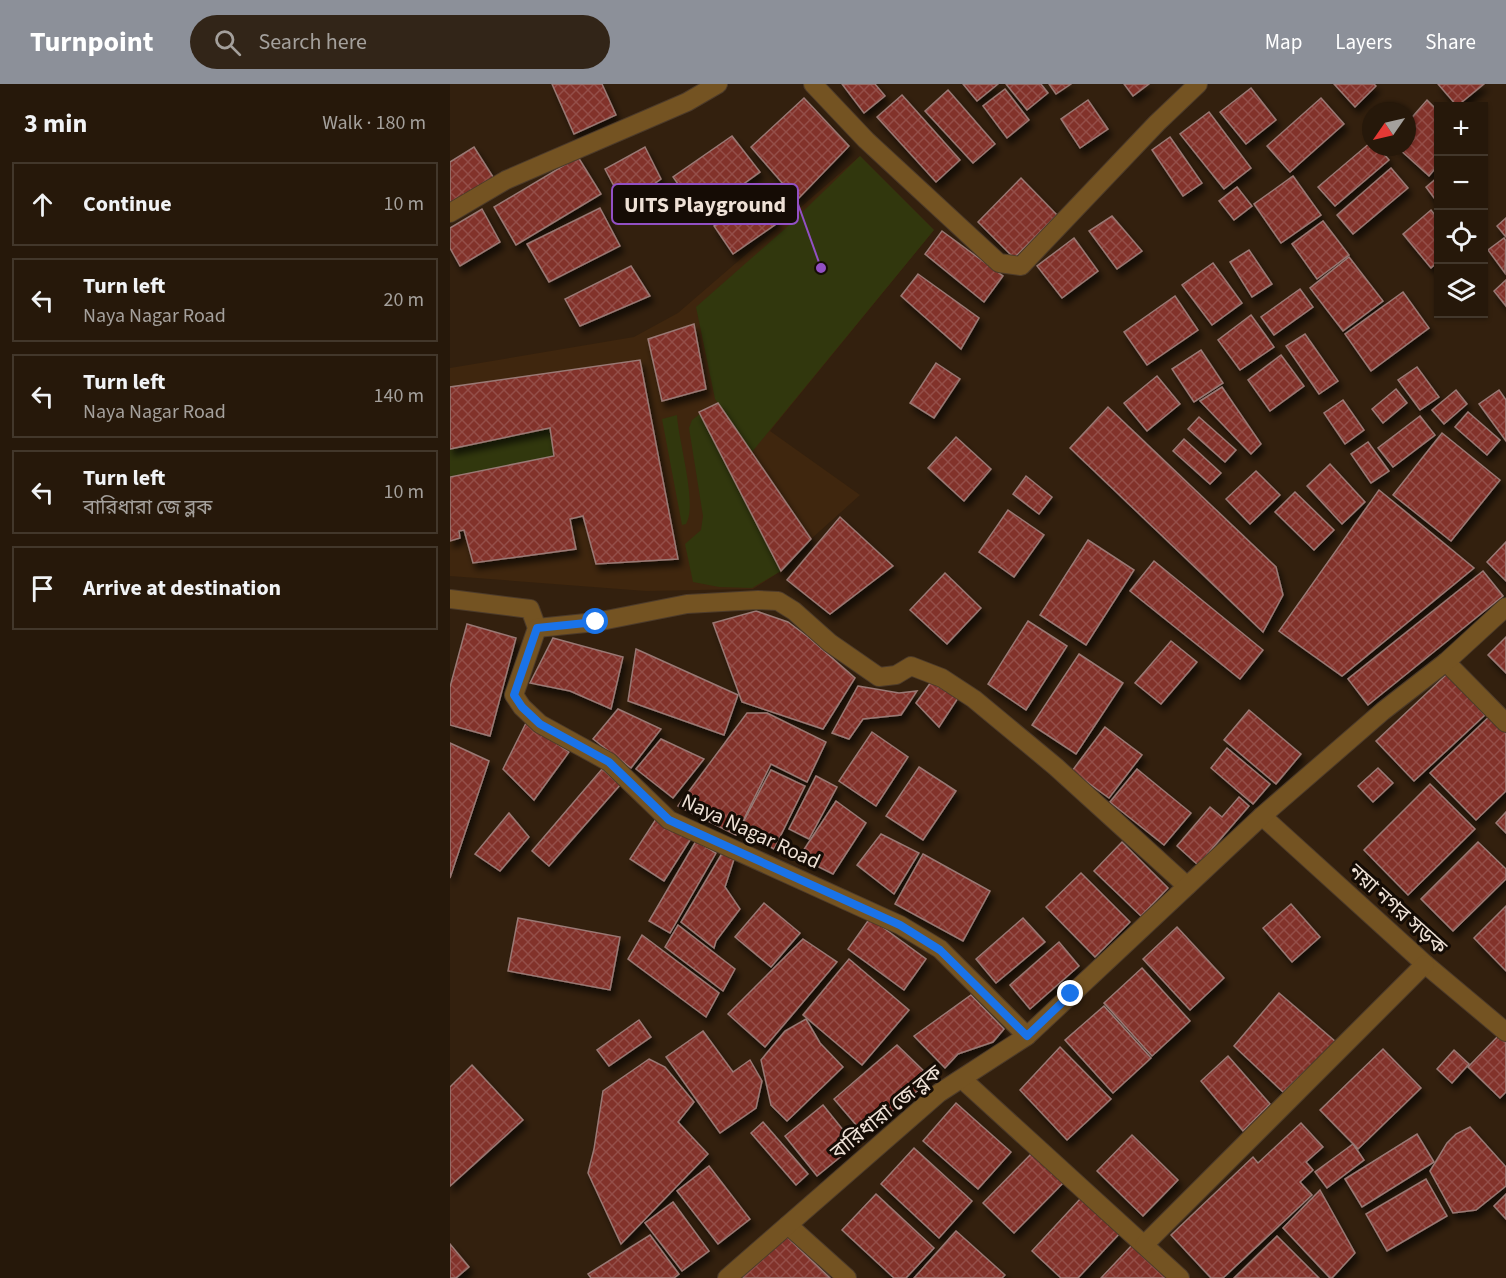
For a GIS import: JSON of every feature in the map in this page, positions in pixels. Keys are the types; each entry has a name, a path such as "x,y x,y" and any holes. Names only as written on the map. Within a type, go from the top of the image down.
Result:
{"street":[{"path":"450,213 506,180 687,102 718,84"},
{"path":"813,84 866,140 999,263 1021,266 1157,123 1198,84"},
{"path":"450,599 530,609 537,628 596,622 687,604 778,601 794,611 830,643 879,677 896,675 911,666 942,678 974,699 1056,766 1187,886"},
{"name":"বারিধারা জে ব্লক","path":"727,1278 939,1093 1027,1036 1262,816 1383,711 1446,662 1506,607"},
{"name":"Naya Nagar Road","path":"537,628 514,695 522,707 540,724 609,762 669,820 900,925 940,950 1027,1036"},
{"path":"1446,662 1506,723"},
{"name":"নয়া নগর সড়ক","path":"1262,816 1425,964 1506,1032"},
{"path":"1144,1245 1425,964"},
{"path":"962,1079 1180,1278"},
{"path":"788,1225 847,1278"}],"shaded area":[{"path":"860,156 934,230 770,431 860,495 811,539 781,571 753,589 646,591 450,576 450,368 634,337 678,313"}],"green space":[{"path":"860,156 934,230 752,452 715,399 696,307 788,226"},
{"path":"700,414 781,571 752,588 719,587 693,582 685,544 701,530 703,516 689,428 692,420"},
{"path":"677,415 690,502 686,524 682,525 662,419"},
{"path":"550,428 554,456 450,477 450,449"}],"building":[{"path":"552,84 602,84 616,115 574,134"},
{"path":"842,84 875,84 885,96 864,113"},
{"path":"963,84 998,84 977,101"},
{"path":"1006,84 1041,84 1048,93 1027,110"},
{"path":"1049,84 1071,84 1056,94"},
{"path":"1124,84 1149,84 1133,96"},
{"path":"1334,84 1374,84 1376,86 1355,107"},
{"path":"1438,84 1484,84 1462,102 1454,102"},
{"path":"1251,88 1276,120 1246,144 1220,112"},
{"path":"1005,89 1029,120 1007,138 983,106"},
{"path":"948,90 995,144 973,163 925,111"},
{"path":"902,95 960,160 936,182 877,117"},
{"path":"804,98 849,146 797,200 751,147"},
{"path":"1321,98 1344,124 1290,172 1267,146"},
{"path":"1088,100 1108,129 1080,148 1061,119"},
{"path":"1427,100 1434,107 1434,170 1429,176 1407,156 1416,156 1416,113"},
{"path":"1209,112 1251,168 1224,189 1180,134"},
{"path":"732,136 760,172 700,215 673,177"},
{"path":"1170,137 1202,183 1183,196 1152,150"},
{"path":"474,147 495,180 450,208 450,162"},
{"path":"645,147 661,179 624,205 605,169"},
{"path":"1362,150 1362,156 1386,156 1389,160 1335,206 1318,187"},
{"path":"578,157 601,194 516,245 494,207"},
{"path":"1391,168 1408,188 1353,234 1337,215"},
{"path":"1293,176 1321,215 1281,243 1254,204"},
{"path":"1021,178 1057,215 1014,258 978,222"},
{"path":"1434,180 1434,198 1426,187"},
{"path":"1237,187 1252,206 1234,220 1219,201"},
{"path":"760,194 779,222 733,254 714,226"},
{"path":"600,208 620,246 549,282 527,244"},
{"path":"482,209 500,242 460,266 450,248 450,228"},
{"path":"1431,210 1434,214 1434,265 1431,268 1403,234"},
{"path":"1112,216 1142,251 1117,269 1089,231"},
{"path":"1506,218 1506,237 1497,226"},
{"path":"1323,221 1349,255 1317,279 1292,244"},
{"path":"942,231 1003,276 984,302 925,254"},
{"path":"1074,238 1098,271 1062,298 1037,266"},
{"path":"1504,238 1506,241 1505,273 1488,250"},
{"path":"1249,250 1272,284 1252,297 1230,262"},
{"path":"1349,257 1383,301 1343,331 1310,288"},
{"path":"1213,263 1242,303 1212,325 1182,285"},
{"path":"631,266 650,296 580,326 565,299"},
{"path":"918,274 979,318 961,349 901,296"},
{"path":"1506,280 1506,306 1494,291"},
{"path":"1300,289 1313,307 1274,335 1261,317"},
{"path":"1403,292 1429,328 1371,371 1345,334"},
{"path":"1175,296 1198,330 1147,365 1124,332"},
{"path":"1251,315 1274,347 1240,370 1218,340"},
{"path":"694,324 706,389 662,401 648,339"},
{"path":"1305,334 1338,381 1319,394 1286,346"},
{"path":"1201,350 1223,383 1194,402 1172,369"},
{"path":"1281,355 1304,386 1270,411 1248,380"},
{"path":"640,360 678,559 596,564 583,516 570,519 576,549 473,563 464,530 459,531 460,538 450,541 450,477 554,456 550,428 450,449 450,387"},
{"path":"936,363 960,379 934,418 910,403"},
{"path":"1417,367 1439,397 1420,410 1398,380"},
{"path":"1157,376 1180,404 1147,431 1124,403"},
{"path":"1222,387 1261,444 1251,454 1200,401"},
{"path":"1396,389 1407,403 1383,423 1372,409"},
{"path":"1456,390 1467,404 1444,424 1432,410"},
{"path":"1499,390 1506,400 1506,441 1479,404"},
{"path":"1343,400 1364,430 1345,444 1324,413"},
{"path":"718,403 811,539 781,571 699,412"},
{"path":"1108,407 1276,567 1283,595 1263,632 1070,448"},
{"path":"1468,412 1500,440 1487,455 1455,427"},
{"path":"1420,416 1435,435 1393,467 1378,448"},
{"path":"1199,417 1236,450 1225,462 1188,429"},
{"path":"1442,433 1500,480 1451,541 1393,495"},
{"path":"956,437 991,469 964,501 928,468"},
{"path":"1184,439 1221,473 1210,484 1173,451"},
{"path":"1368,442 1389,471 1371,483 1351,454"},
{"path":"1330,464 1365,502 1342,524 1307,486"},
{"path":"1256,471 1280,495 1250,524 1226,499"},
{"path":"1026,476 1052,497 1039,514 1013,494"},
{"path":"1379,490 1474,568 1342,676 1279,631"},
{"path":"1295,492 1334,530 1314,550 1275,512"},
{"path":"1008,510 1044,535 1014,577 979,552"},
{"path":"840,517 893,566 830,614 787,580"},
{"path":"1088,540 1134,570 1086,645 1040,615"},
{"path":"1506,542 1506,581 1487,562"},
{"path":"1154,561 1263,650 1240,679 1130,591"},
{"path":"1483,571 1503,596 1368,705 1348,679"},
{"path":"945,573 981,608 947,644 910,610"},
{"path":"756,611 788,622 855,678 823,729 742,702 713,623"},
{"path":"1028,621 1067,646 1026,710 988,684"},
{"path":"467,624 516,638 490,736 450,725 450,687"},
{"path":"1506,637 1506,673 1488,655"},
{"path":"553,638 623,657 611,709 570,691 530,683"},
{"path":"1171,641 1197,662 1161,704 1135,683"},
{"path":"636,649 738,695 724,735 628,701"},
{"path":"1079,654 1123,683 1076,754 1032,725"},
{"path":"1447,674 1485,715 1414,781 1376,741"},
{"path":"931,682 958,698 939,727 916,703"},
{"path":"858,686 899,693 917,691 901,715 863,719 849,739 832,733"},
{"path":"618,709 661,729 631,768 593,739"},
{"path":"1249,710 1301,754 1276,784 1224,740"},
{"path":"747,713 767,713 826,742 807,782 771,764 736,835 678,806"},
{"path":"1492,714 1506,729 1506,791 1476,820 1430,773"},
{"path":"526,723 569,752 534,800 503,769"},
{"path":"1105,727 1142,755 1109,798 1072,771"},
{"path":"872,732 908,757 876,806 839,781"},
{"path":"661,739 704,759 673,798 636,769"},
{"path":"450,743 489,761 450,878"},
{"path":"1227,748 1270,784 1253,804 1211,768"},
{"path":"919,767 956,791 923,840 886,816"},
{"path":"1378,768 1393,783 1373,802 1358,786"},
{"path":"602,769 620,785 549,866 532,851"},
{"path":"1137,769 1191,813 1164,845 1110,802"},
{"path":"771,770 805,786 774,849 739,830"},
{"path":"816,776 837,787 809,839 789,829"},
{"path":"1430,784 1475,829 1408,895 1364,850"},
{"path":"1239,797 1249,806 1198,865 1177,846 1210,807 1222,817"},
{"path":"836,801 866,823 833,874 799,857"},
{"path":"1506,812 1506,833 1496,823"},
{"path":"509,813 529,837 500,871 475,854"},
{"path":"658,816 692,837 664,881 630,859"},
{"path":"881,834 919,853 894,894 857,865"},
{"path":"696,841 716,853 670,933 649,921"},
{"path":"1122,842 1168,888 1141,916 1094,871"},
{"path":"1478,842 1506,869 1506,879 1453,931 1421,899"},
{"path":"724,850 735,856 725,887 740,909 716,941 714,948 681,922"},
{"path":"923,854 990,891 963,941 895,904"},
{"path":"1081,873 1130,922 1095,957 1046,907"},
{"path":"764,903 800,933 771,967 735,937"},
{"path":"1291,904 1320,937 1292,962 1263,928"},
{"path":"1506,906 1506,971 1474,938"},
{"path":"518,918 620,937 610,990 508,971"},
{"path":"870,918 926,959 904,990 848,949"},
{"path":"1023,918 1045,942 996,983 976,959"},
{"path":"678,925 735,969 723,991 665,947"},
{"path":"1177,927 1224,978 1190,1010 1143,959"},
{"path":"642,935 719,993 706,1017 628,959"},
{"path":"803,939 837,962 765,1047 728,1014"},
{"path":"1059,942 1079,966 1030,1009 1010,985"},
{"path":"849,959 909,1010 862,1065 803,1015"},
{"path":"1142,968 1190,1021 1152,1056 1104,1003"},
{"path":"1279,993 1336,1042 1283,1092 1234,1046"},
{"path":"971,995 1004,1029 993,1042 958,1054 945,1068 914,1036"},
{"path":"1104,1006 1151,1058 1113,1093 1065,1040"},
{"path":"806,1019 820,1043 843,1067 787,1121 771,1105 761,1060 785,1031"},
{"path":"639,1020 651,1037 609,1066 597,1050"},
{"path":"703,1031 733,1072 750,1060 762,1081 756,1108 720,1133 666,1057"},
{"path":"1500,1034 1506,1040 1506,1092 1500,1098 1468,1067"},
{"path":"897,1045 932,1079 864,1134 834,1099"},
{"path":"1060,1047 1111,1099 1067,1140 1020,1090"},
{"path":"1383,1049 1421,1088 1358,1149 1320,1110"},
{"path":"1454,1050 1469,1064 1452,1083 1437,1069"},
{"path":"1228,1056 1270,1104 1243,1131 1201,1081"},
{"path":"649,1059 665,1067 694,1102 678,1122 708,1154 621,1244 588,1173 603,1091"},
{"path":"472,1065 523,1120 450,1186 450,1087"},
{"path":"956,1103 1011,1152 978,1189 923,1141"},
{"path":"823,1105 855,1145 817,1176 785,1136"},
{"path":"763,1122 808,1174 796,1185 751,1133"},
{"path":"1301,1123 1323,1147 1306,1162 1313,1170 1300,1182 1312,1195 1223,1278 1211,1278 1171,1235 1253,1157 1258,1163"},
{"path":"1470,1127 1506,1167 1506,1186 1476,1210 1453,1213 1430,1171 1447,1143 1456,1134"},
{"path":"1417,1134 1434,1162 1362,1207 1345,1179"},
{"path":"1132,1135 1178,1180 1143,1216 1097,1171"},
{"path":"1353,1144 1364,1160 1327,1188 1315,1172"},
{"path":"914,1148 972,1201 939,1238 881,1184"},
{"path":"1033,1152 1064,1182 1014,1233 983,1203"},
{"path":"709,1166 750,1219 718,1244 677,1191"},
{"path":"1426,1179 1447,1216 1387,1251 1366,1214"},
{"path":"1320,1190 1355,1253 1332,1278 1283,1228"},
{"path":"876,1194 934,1248 906,1278 894,1278 842,1230"},
{"path":"1506,1194 1506,1219 1494,1206"},
{"path":"1081,1198 1120,1233 1078,1278 1061,1278 1032,1251"},
{"path":"673,1202 709,1251 682,1271 645,1223"},
{"path":"956,1231 1005,1275 1002,1278 914,1278"},
{"path":"784,1234 830,1278 742,1278"},
{"path":"650,1235 679,1274 674,1278 591,1278 588,1274"},
{"path":"1277,1236 1319,1278 1234,1278"},
{"path":"450,1244 469,1267 456,1278 450,1278"},
{"path":"1133,1244 1169,1278 1101,1278"}],"place":[{"name":"UITS Playground","path":"821,268"}],"route":[{"path":"596,622 537,628 514,695 517,702 540,724 609,762 669,820 900,925 940,950 1027,1036 1071,994"}]}
